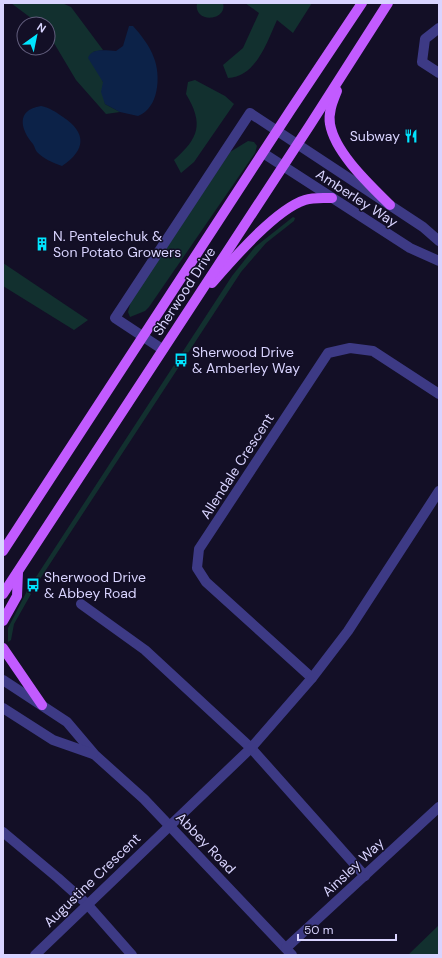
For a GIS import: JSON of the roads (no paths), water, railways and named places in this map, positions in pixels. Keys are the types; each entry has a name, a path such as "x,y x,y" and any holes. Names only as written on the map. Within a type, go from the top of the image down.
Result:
{"main road":[{"name":"Sherwood Drive","path":"3,551 362,3"},
{"name":"Sherwood Drive","path":"3,594 162,349 298,144 388,3"},
{"path":"347,66 332,103 330,125 344,153 365,179 390,205"},
{"path":"188,310 226,267 278,216 303,200 332,198"},
{"path":"3,621 17,596 18,571"},
{"path":"3,648 42,705"}],"street":[{"path":"439,28 425,40 422,62 439,73"},
{"name":"Amberley Way","path":"143,336 114,318 250,113 423,227 439,241"},
{"name":"Amberley Way","path":"263,153 410,248 439,261"},
{"path":"143,336 162,349"},
{"name":"Allendale Crescent","path":"312,678 206,582 197,568 198,549 328,353 350,348 372,351 439,394"},
{"path":"169,825 251,748 312,678 348,631 439,491"},
{"path":"81,604 145,650 251,748 365,876"},
{"name":"Abbey Road","path":"3,680 67,722 95,755 144,799 289,951"},
{"name":"Abbey Road","path":"3,708 53,740 95,755"},
{"name":"Ainsley Way","path":"289,951 365,876 439,807"},
{"name":"Augustine Crescent","path":"35,955 169,825"},
{"path":"3,832 58,878 86,904 132,955"}],"water":[{"path":"129,26 133,26 148,45 156,65 158,82 154,99 150,106 145,112 138,116 120,112 105,104 101,92 103,82 88,58 93,52 104,50 116,51 123,46"},
{"path":"41,106 53,110 63,117 71,123 80,135 79,148 76,154 62,166 43,157 37,152 23,127 24,116 27,112 33,108"}],"place":[{"name":"Subway","path":"411,136"},
{"name":"N. Pentelechuk & Son Potato Growers","path":"42,244"},
{"name":"Sherwood Drive & Amberley Way","path":"181,360"},
{"name":"Sherwood Drive & Abbey Road","path":"33,585"}]}
